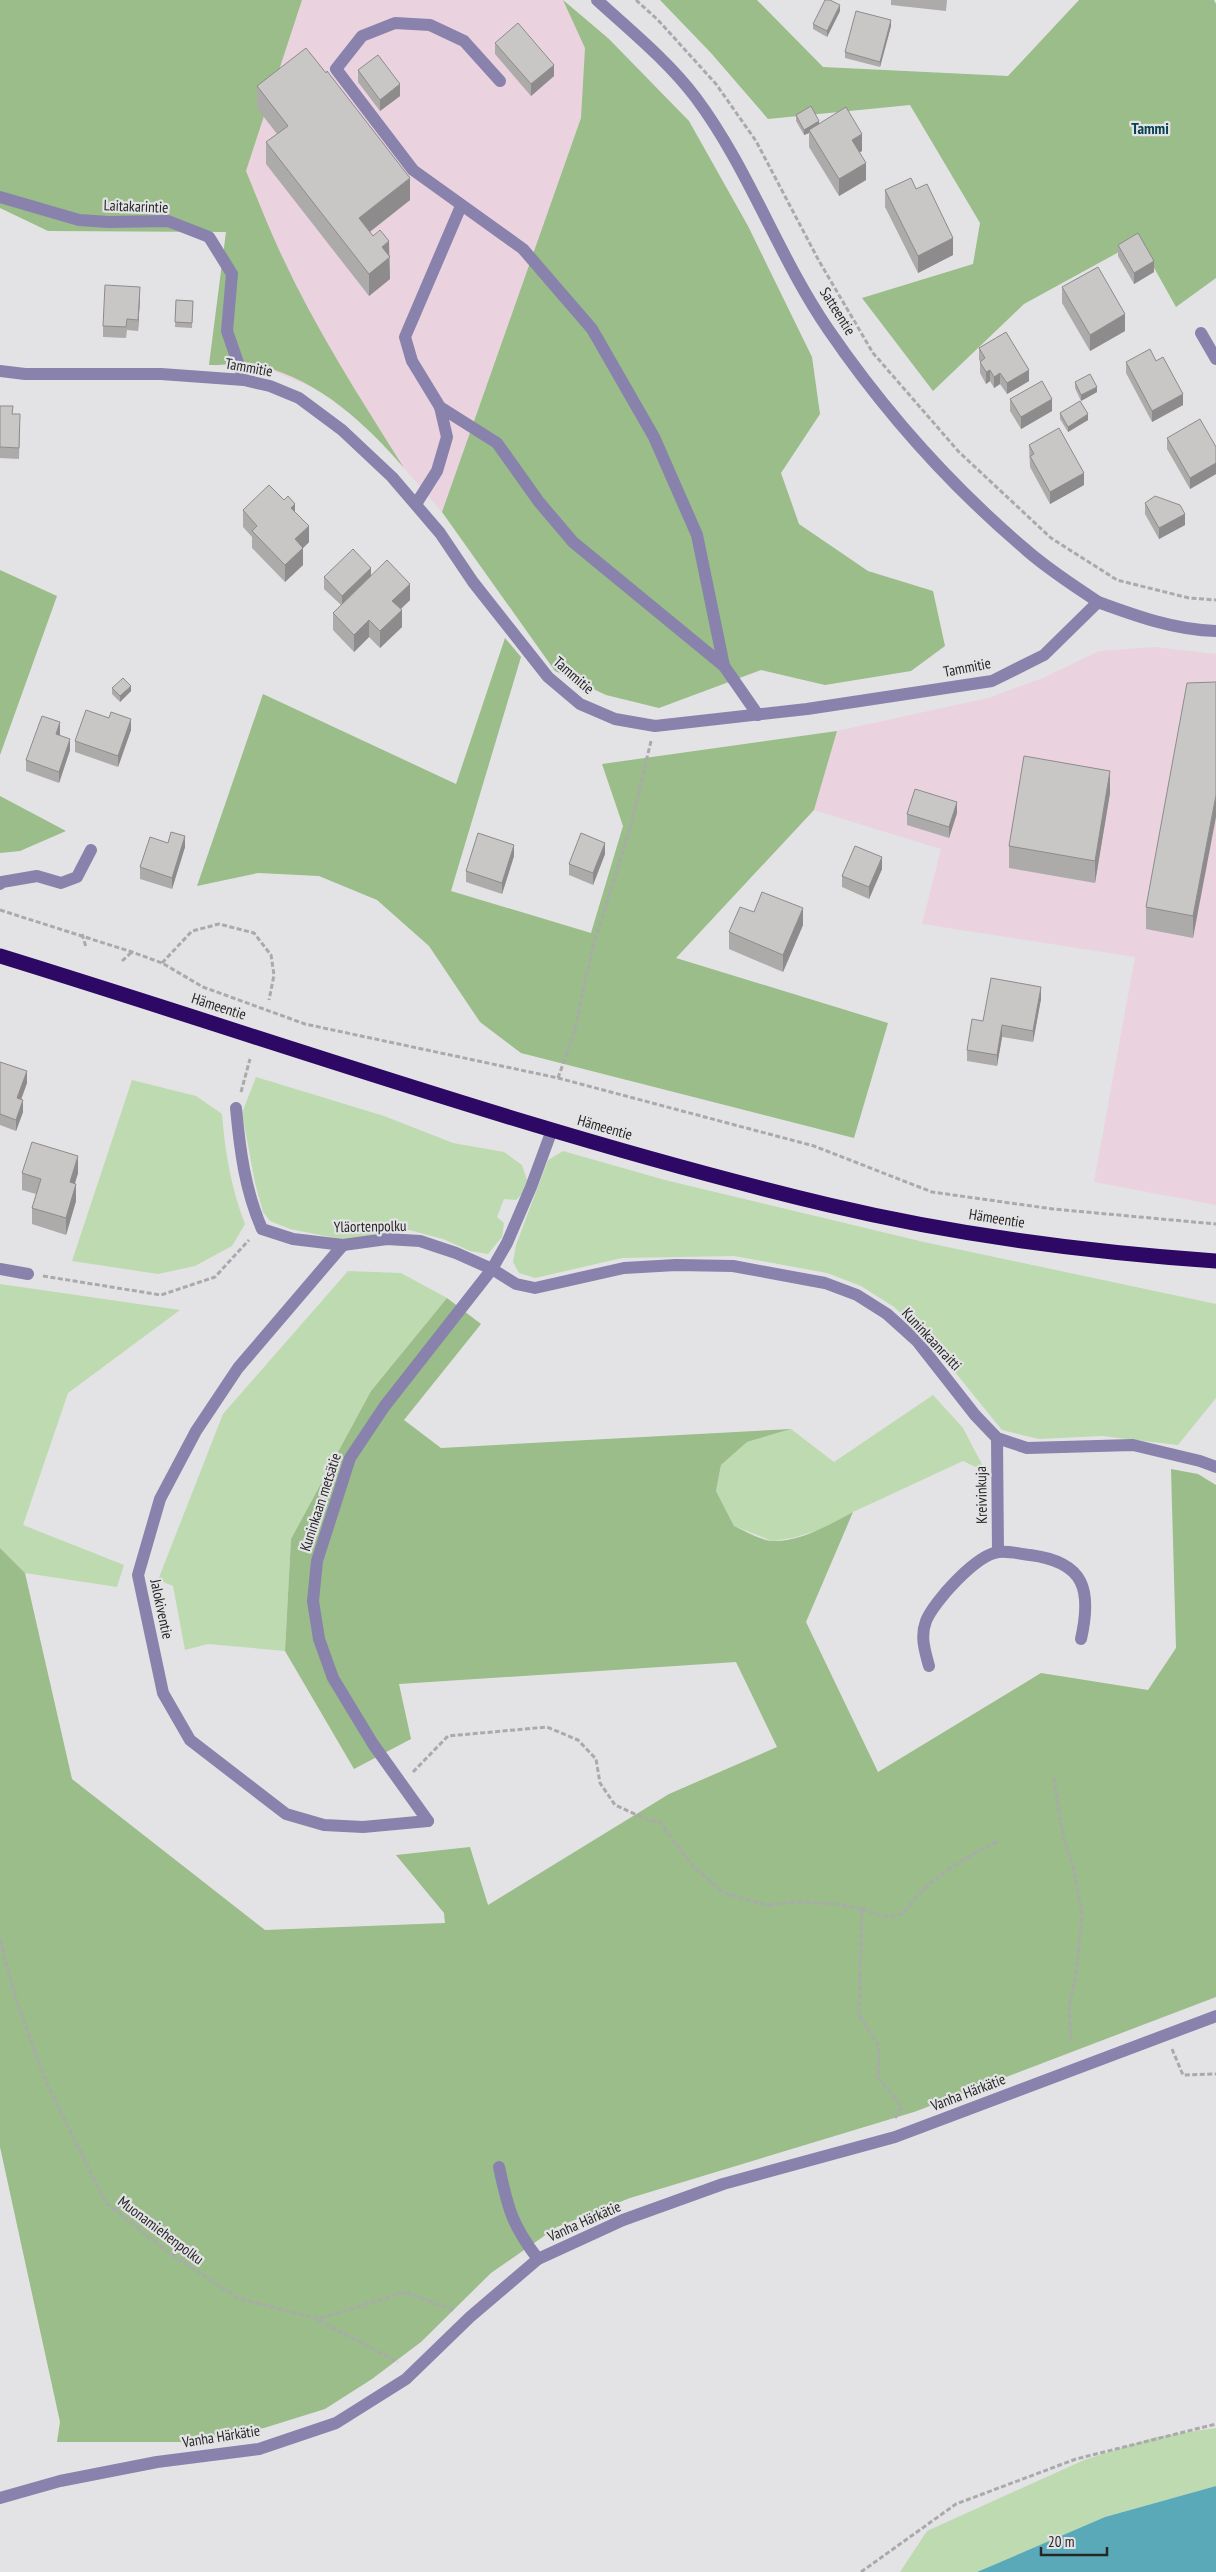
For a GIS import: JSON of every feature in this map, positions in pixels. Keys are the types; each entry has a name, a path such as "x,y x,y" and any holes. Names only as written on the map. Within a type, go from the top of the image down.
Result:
{"highway":[{"name":"Hämeentie","path":"0,956 552,1130 830,1205 922,1224 1058,1245 1216,1261"}],"street":[{"name":"Satteentie","path":"597,0 662,59 695,98 722,139 827,328 917,445 971,500 1025,550 1098,602"},
{"path":"500,80 464,41 430,25 404,23 395,23 362,36 336,69 412,170 523,248 592,329 654,437 697,535 724,666"},
{"name":"Laitakarintie","path":"0,197 78,220 108,222 168,221 209,237 232,274 227,331 244,380"},
{"path":"416,504 437,471 446,437 440,407 412,361 405,337 461,206"},
{"path":"1201,333 1216,359"},
{"name":"Tammitie","path":"0,371 25,374 161,374 244,380 270,386 299,398 342,430 392,477 440,533 473,582 548,677 580,704 615,719 655,726 758,714 992,681 1044,654 1098,602"},
{"path":"440,407 497,443 539,502 572,542 724,666 758,714"},
{"path":"1098,602 1147,619 1198,630 1216,631"},
{"path":"0,884 2,882 37,876 61,883 77,877 92,850"},
{"path":"236,1108 240,1157 251,1204 262,1230"},
{"name":"Kuninkaan metsätie","path":"428,1821 373,1744 333,1678 319,1639 313,1601 317,1561 350,1458 384,1407 492,1269 507,1242 528,1195 552,1130"},
{"name":"Yläortenpolku","path":"262,1230 293,1239 343,1245 387,1239 420,1241 456,1253 492,1269"},
{"name":"Jalokiventie","path":"343,1245 238,1368 196,1431 160,1499 138,1575 163,1693 190,1740 286,1814 324,1826 363,1827 428,1821"},
{"name":"Kuninkaanraitti","path":"492,1269 516,1284 535,1288 624,1268 676,1265 733,1266 824,1283 857,1295 895,1321 923,1348 975,1415 997,1438 1027,1448 1133,1446 1216,1467"},
{"path":"0,1269 28,1274"},
{"name":"Kreivinkuja","path":"997,1438 998,1552"},
{"path":"929,1666 922,1640 926,1620 955,1580 977,1563 998,1552 1044,1557 1071,1569 1085,1590 1087,1612 1081,1639"},
{"name":"Vanha Härkätie","path":"0,2498 60,2481 157,2462 259,2449 336,2423 406,2379 470,2317 538,2259 623,2220 722,2184 895,2137 1216,2016"},
{"path":"499,2167 507,2206 518,2232 538,2259"}],"path":[{"path":"636,0 658,20 716,84 756,141 819,261 873,353 958,452 1051,538 1117,580 1189,598 1216,600"},
{"path":"558,1078 574,1033 592,950 631,825 655,726"},
{"path":"0,910 82,934 162,963 203,987 305,1024 558,1078 814,1146 932,1192 1053,1209 1216,1224"},
{"path":"162,963 192,931 219,924 254,932 271,955 274,975 268,1000"},
{"path":"82,934 86,948"},
{"path":"122,961 132,952"},
{"path":"236,1108 250,1059"},
{"path":"28,1274 161,1295 215,1277 236,1253 262,1230"},
{"path":"402,1784 448,1736 547,1727 578,1740 596,1759 600,1783 616,1805 648,1820 660,1822 692,1865 724,1893 767,1905 797,1902 837,1904 862,1909 886,1917 903,1914 918,1894 948,1868 998,1841"},
{"path":"1054,1778 1063,1836 1074,1870 1082,1915 1076,1975 1069,2006 1071,2040"},
{"path":"862,1909 858,2014 879,2046 878,2078 898,2102 901,2109 894,2116 895,2137"},
{"name":"Muonamiehenpolku","path":"0,1940 16,2000 47,2084 106,2203 170,2254 238,2298 318,2320 415,2370"},
{"path":"1166,2034 1183,2075 1216,2074"},
{"path":"318,2320 405,2292 470,2317"},
{"path":"861,2572 956,2504 1076,2459 1216,2424"}],"shaded area":[{"path":"302,0 563,0 609,39 442,512 372,431 321,391 261,366 209,365 226,232"},
{"path":"1155,647 1216,654 1216,1205 1094,1182 1135,957 922,924 941,849 814,810 837,731 988,698 1043,678 1099,651"}],"green space":[{"path":"0,0 302,0 246,171 276,242 308,308 404,468 374,435 341,406 304,382 262,366 243,364 209,365 226,232 48,231 0,208"},
{"path":"563,0 609,39 689,121 748,226 812,357 820,414 781,473 799,524 868,571 933,591 945,646 911,671 825,685 761,670 659,708 606,695 555,671 442,512 581,118 585,48"},
{"path":"660,0 757,0 823,67 1008,76 1079,0 1214,0 1216,4 1216,278 1176,307 1139,241 1024,304 933,391 862,298 973,264 980,223 910,105 768,119 711,53"},
{"path":"0,570 57,596 0,755"},
{"path":"505,638 521,657 451,891 591,933 623,826 602,764 837,731 814,810 676,958 888,1023 854,1138 521,1053 480,1022 429,946 377,900 319,876 258,873 197,886 263,694 456,784"},
{"path":"0,796 66,831 20,851 0,853"},
{"path":"256,1077 384,1116 453,1143 504,1152 522,1165 527,1180 522,1194 516,1200 504,1199 497,1217 504,1223 502,1237 488,1254 470,1251 443,1239 409,1230 345,1240 290,1229 270,1221 263,1212 255,1183 242,1113"},
{"path":"132,1080 196,1096 222,1114 229,1170 245,1224 232,1246 195,1266 158,1274 72,1261"},
{"path":"563,1151 665,1180 924,1242 1216,1304 1216,1398 1178,1445 1102,1436 1039,1439 1002,1430 924,1334 894,1307 861,1286 827,1273 734,1256 622,1258 535,1278 519,1273 513,1262 516,1245 548,1160"},
{"path":"348,1271 401,1273 447,1298 371,1391 291,1539 285,1651 208,1644 185,1650 173,1586 158,1580 223,1414"},
{"path":"0,1284 180,1310 68,1393 23,1525 124,1565 117,1587 25,1573 0,1548"},
{"path":"447,1298 481,1324 404,1420 441,1448 791,1429 747,1442 721,1465 716,1491 734,1526 769,1541 805,1535 853,1512 806,1622 878,1772 1041,1673 1148,1690 1176,1648 1171,1469 1198,1474 1216,1485 1216,1997 914,2112 630,2198 557,2227 491,2273 421,2342 372,2379 325,2409 264,2428 188,2442 57,2442 60,2422 0,2147 0,1548 25,1573 72,1779 265,1930 445,1923 444,1913 396,1855 470,1847 488,1905 669,1794 777,1747 736,1662 399,1684 411,1739 354,1769 285,1651 291,1539 371,1391"},
{"path":"933,1395 963,1428 986,1472 963,1461 853,1512 820,1530 792,1538 772,1541 734,1526 716,1491 721,1465 747,1442 791,1429 834,1462"},
{"path":"1216,2428 1216,2486 1105,2517 977,2572 900,2572 927,2531 1084,2460 1156,2437"}],"water":[{"path":"1216,2486 1216,2572 977,2572 1105,2517"}],"building":[{"path":"825,0 830,0 840,5 827,31 813,24"},
{"path":"856,11 891,20 880,62 845,52"},
{"path":"518,23 554,65 531,84 495,43"},
{"path":"306,48 326,73 327,71 410,178 359,218 373,236 380,230 389,241 382,247 390,257 369,274 266,142 288,126 257,86"},
{"path":"378,55 400,84 380,100 358,70"},
{"path":"811,106 819,121 804,130 796,115"},
{"path":"846,107 862,134 852,140 866,163 839,179 809,130"},
{"path":"911,178 916,189 927,184 953,238 918,256 885,190"},
{"path":"1138,233 1154,261 1134,273 1118,245"},
{"path":"1098,267 1125,314 1090,335 1062,287"},
{"path":"105,285 140,287 138,320 127,319 126,327 103,326"},
{"path":"176,300 193,301 192,323 175,322"},
{"path":"1006,332 1029,370 1007,383 1000,373 994,377 990,370 986,372 980,362 985,358 979,348"},
{"path":"1150,349 1156,361 1163,357 1183,394 1152,411 1126,362"},
{"path":"1090,374 1097,387 1081,395 1075,382"},
{"path":"1042,381 1052,399 1021,417 1010,399"},
{"path":"1080,401 1088,414 1068,427 1060,413"},
{"path":"0,406 13,406 12,414 20,414 19,448 0,447"},
{"path":"1200,419 1216,447 1216,463 1190,478 1167,438"},
{"path":"1059,428 1084,473 1050,492 1030,456 1034,454 1029,445"},
{"path":"269,485 284,500 288,496 295,504 291,508 309,526 295,539 303,548 285,565 252,531 257,526 243,510"},
{"path":"1155,496 1180,505 1185,514 1159,528 1145,503"},
{"path":"353,549 371,568 342,596 324,577"},
{"path":"387,560 410,584 392,601 402,610 380,631 369,620 354,635 333,613"},
{"path":"123,678 131,686 120,696 112,688"},
{"path":"1216,682 1216,795 1193,916 1146,907 1187,683"},
{"path":"86,710 109,718 111,712 131,719 118,756 75,741"},
{"path":"42,716 60,722 56,734 70,739 59,772 26,760"},
{"path":"1024,756 1110,771 1095,861 1009,846"},
{"path":"915,789 957,802 949,827 907,814"},
{"path":"171,832 185,836 172,878 140,867 150,837 168,843"},
{"path":"478,833 514,845 502,883 466,871"},
{"path":"581,833 605,843 593,873 569,864"},
{"path":"855,846 882,857 869,887 842,876"},
{"path":"762,892 803,908 783,955 729,932 740,907 754,912"},
{"path":"991,978 1041,987 1033,1031 1002,1025 997,1055 967,1050 972,1019 983,1021"},
{"path":"0,1062 27,1071 17,1098 23,1100 16,1120 0,1114"},
{"path":"32,1142 78,1156 70,1182 76,1184 66,1218 32,1208 41,1179 22,1173"}],"district":[{"name":"Tammi","path":"1150,128"}]}
